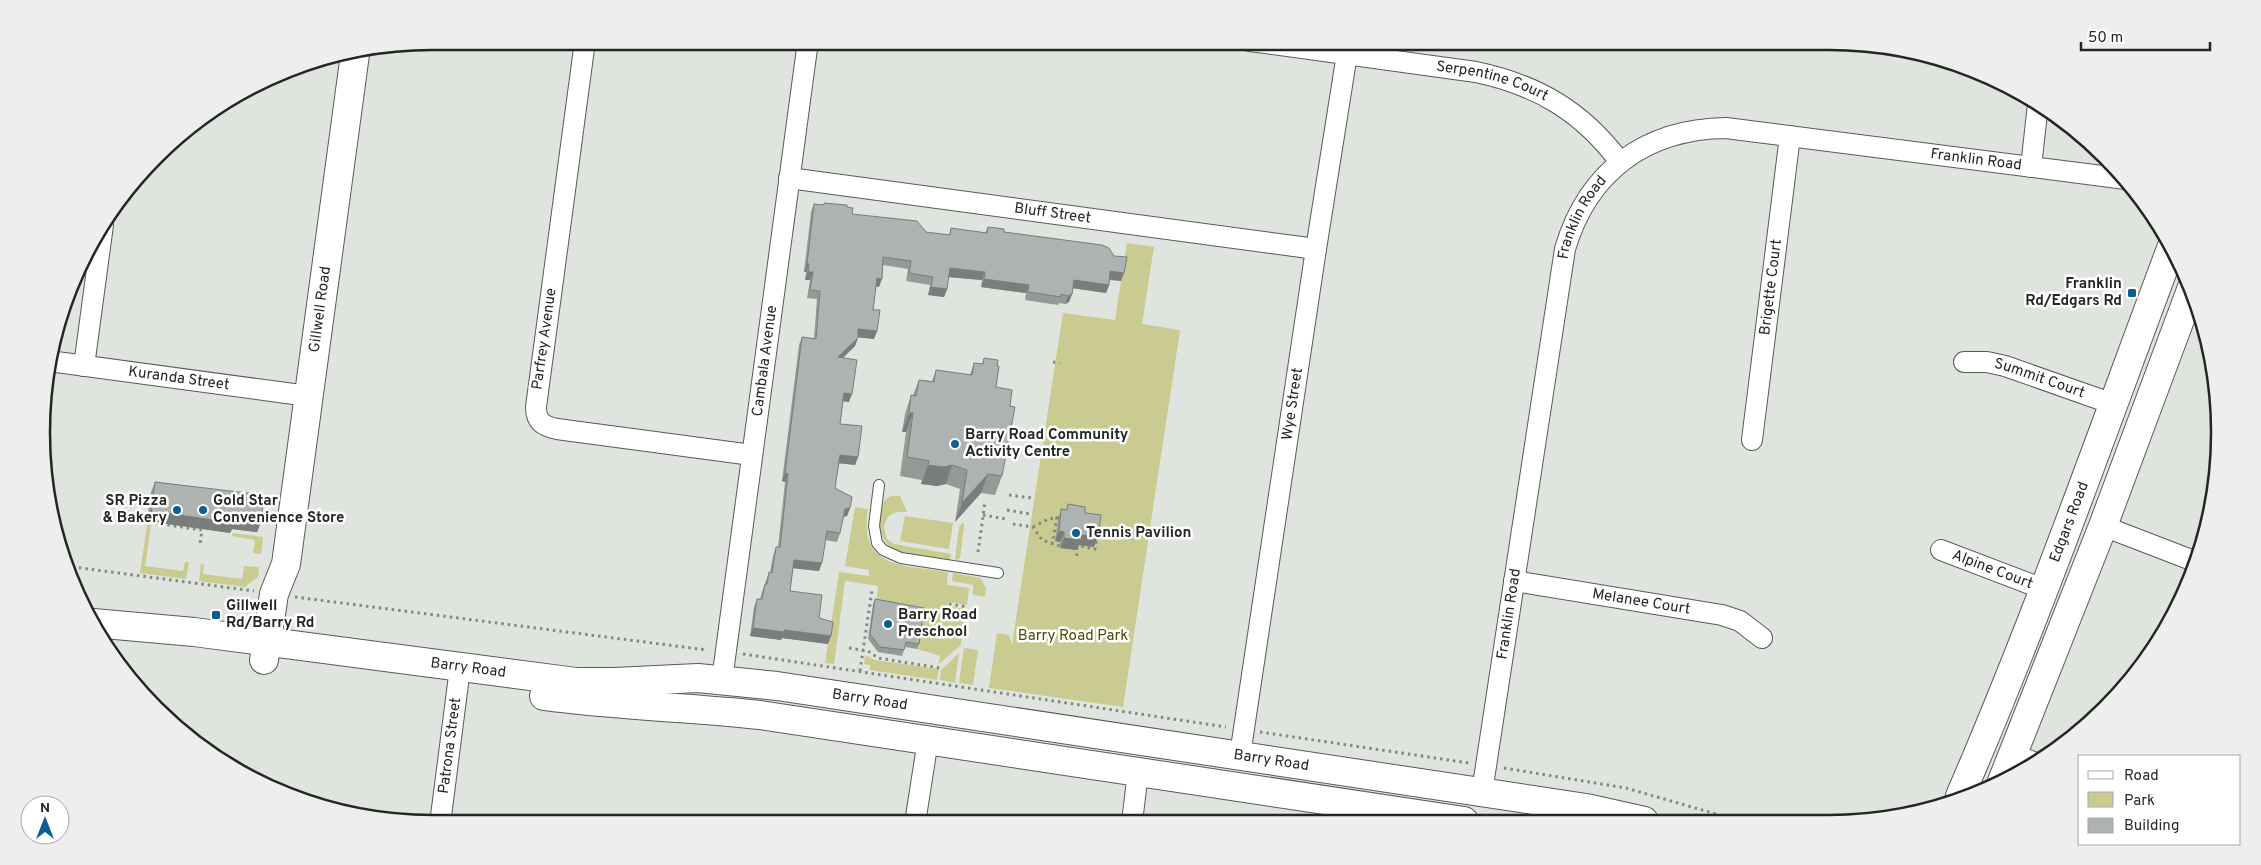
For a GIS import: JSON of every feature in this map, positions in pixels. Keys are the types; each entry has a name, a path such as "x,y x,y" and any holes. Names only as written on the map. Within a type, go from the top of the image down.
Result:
{"street":[{"name":"Parfrey Avenue","path":"584,50 537,397 537,418 542,424 557,429 752,455"},
{"name":"Cambala Avenue","path":"722,680 807,50"},
{"name":"Serpentine Court","path":"1317,50 1476,72 1498,76 1524,85 1570,111 1592,128 1620,162"},
{"name":"Wye Street","path":"1240,755 1347,54"},
{"name":"Gillwell Road","path":"274,652 290,586 286,564 354,58"},
{"path":"2031,167 2037,112"},
{"name":"Franklin Road","path":"1482,792 1565,249 1572,226 1581,207 1595,187 1620,162 1642,147 1666,137 1701,129 1726,128 2114,177"},
{"name":"Brigette Court","path":"1752,440 1790,136"},
{"name":"Bluff Street","path":"789,178 1316,249"},
{"path":"84,366 101,241"},
{"name":"Edgars Road","path":"1962,791 2044,590 2168,256"},
{"path":"2023,758 2104,526 2187,300"},
{"name":"Kuranda Street","path":"56,362 308,396"},
{"name":"Summit Court","path":"1964,362 1987,362 2005,366 2112,404"},
{"path":"2104,526 2189,559"},
{"name":"Alpine Court","path":"1941,550 2044,590"},
{"name":"Melanee Court","path":"1514,581 1722,614 1740,621 1762,638"},
{"name":"Barry Road","path":"101,624 157,628 274,652"},
{"name":"Barry Road","path":"110,638 274,652 459,676 587,702 719,711 928,740 1424,815"},
{"name":"Barry Road","path":"459,676 576,682 698,678 777,686 1240,755 1623,815"},
{"name":"Patrona Street","path":"441,815 459,676"},
{"path":"719,711 722,680"},
{"path":"916,815 928,740"},
{"path":"1133,815 1138,772"},
{"path":"1479,815 1482,792"}],"lane":[{"path":"879,485 874,526 877,543 883,550 901,558 998,573"}],"path":[{"path":"1053,362 1060,363"},
{"path":"1009,495 1032,498"},
{"path":"978,552 984,502"},
{"path":"1007,510 1030,514"},
{"path":"983,515 1006,519"},
{"path":"1052,545 1057,517"},
{"path":"1013,524 1033,527 1057,517 1064,517"},
{"path":"148,522 202,530 200,544"},
{"path":"1033,527 1042,540 1052,545 1060,546"},
{"path":"1077,556 1077,548 1080,546 1095,549 1097,532"},
{"path":"860,671 872,590"},
{"path":"948,604 968,607"},
{"path":"849,648 863,650 878,658 940,668"}],"green space":[{"name":"Barry Road Park","path":"1127,243 1154,247 1142,324 1180,330 1123,707 989,688 997,633 1009,635 1012,645 1063,313 1115,320"},
{"path":"892,496 900,496 907,512 898,512 889,516 884,527 887,539 894,544 951,554 950,560 901,552 891,547 884,540 880,529 880,511 885,501"},
{"path":"855,507 868,509 867,529 870,543 877,553 887,560 900,565 948,572 947,585 969,588 967,605 949,602 948,606 965,609 961,645 939,664 940,656 917,649 923,613 876,605 878,586 845,581 834,664 825,663 839,572 869,576 869,570 845,566"},
{"path":"905,516 953,523 949,549 900,541"},
{"path":"964,523 964,526 960,558 957,560 955,559 959,527"},
{"path":"147,525 151,525 145,566 183,571 185,562 189,562 186,579 140,573"},
{"path":"233,533 263,537 261,554 253,553 255,540 232,536"},
{"path":"201,564 204,565 203,574 242,579 244,566 259,567 258,577 245,587 199,581"},
{"path":"953,573 980,578 986,588 985,597 973,595 973,585 952,581"},
{"path":"964,648 978,650 973,685 959,683"},
{"path":"959,653 955,683 940,680 941,670"},
{"path":"865,655 875,660 939,669 937,680 870,670 870,665 864,664"}],"building":[{"path":"824,203 847,205 847,207 853,208 852,214 917,221 926,232 950,235 951,228 987,233 988,227 1004,229 1004,232 1102,245 1109,248 1114,256 1127,257 1124,273 1110,271 1109,285 1074,280 1072,294 1068,296 1061,294 1061,297 1028,292 1029,285 984,279 985,272 950,268 947,289 931,287 933,277 909,273 911,261 883,257 882,279 877,278 873,310 880,310 877,331 858,329 858,338 838,357 857,360 852,394 844,393 840,424 862,426 858,457 840,455 835,488 852,497 850,508 845,509 840,533 827,531 822,563 794,560 790,591 822,595 819,618 833,622 831,636 753,628 757,599 762,599 769,572 772,573 776,547 780,547 788,474 785,473 802,337 816,339 820,291 810,290 813,272 808,272 809,264 807,264 814,204 824,205"},
{"name":"Barry Road Community Activity Centre","path":"984,358 998,360 996,387 1012,390 1010,406 1015,407 1002,476 988,474 962,503 967,470 952,465 944,467 928,465 929,461 907,457 913,413 909,413 911,395 916,396 919,380 934,382 936,370 972,375 974,363 983,364"},
{"path":"155,482 264,495 261,522 235,519 234,523 151,511"},
{"path":"1068,504 1085,507 1085,513 1101,515 1098,537 1082,535 1081,540 1064,538 1064,532 1059,531 1061,509 1067,510"},
{"name":"Barry Road Preschool","path":"875,599 924,608 919,644 906,642 904,650 880,647 870,634"}],"place":[{"name":"Franklin Rd/Edgars Rd","path":"2132,293"},
{"name":"Barry Road Community Activity Centre","path":"955,444"},
{"name":"SR Pizza & Bakery","path":"177,510"},
{"name":"Gold Star Convenience Store","path":"203,510"},
{"name":"Tennis Pavilion","path":"1076,533"},
{"name":"Gillwell Rd/Barry Rd","path":"216,615"},
{"name":"Barry Road Preschool","path":"888,624"}]}
